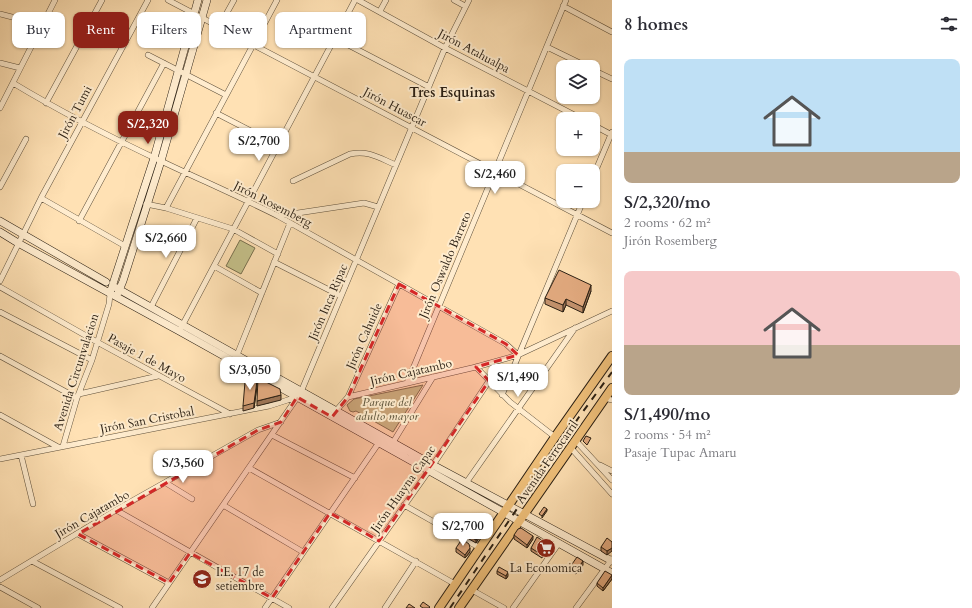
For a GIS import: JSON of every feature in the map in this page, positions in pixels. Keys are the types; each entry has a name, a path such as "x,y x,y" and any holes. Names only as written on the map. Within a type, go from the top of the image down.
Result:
{"main road":[{"name":"Avenida Circunvalacion","path":"195,12 198,0"},
{"name":"Avenida Circunvalacion","path":"117,287 125,246 157,160 186,75 207,0"},
{"name":"Avenida Circunvalacion","path":"113,296 146,204 184,48"},
{"path":"0,221 106,282"},
{"path":"0,232 113,296 237,355 299,394"},
{"path":"117,287 151,307 181,328 381,440 389,449 427,471 506,509"},
{"name":"Avenida Ferrocarril","path":"439,608 612,356"},
{"name":"Avenida Ferrocarril","path":"459,608 576,441 609,399 612,388"},
{"path":"381,440 393,442 466,483 522,518 611,560"},
{"path":"522,518 559,544 612,573"}],"street":[{"path":"49,12 56,0"},
{"path":"46,102 102,0"},
{"name":"Jirón Tumi","path":"0,281 81,121 148,0"},
{"name":"Jirón Huascar","path":"168,0 190,12"},
{"path":"228,12 234,0"},
{"path":"267,18 277,0"},
{"path":"349,12 355,0"},
{"name":"Jirón Atahualpa","path":"358,0 568,112"},
{"path":"380,11 386,0"},
{"path":"454,0 465,6"},
{"name":"Jirón Inca Ripac","path":"152,608 299,394 429,87 469,0"},
{"name":"Jirón Oswaldo Barreto","path":"407,383 566,0"},
{"path":"563,6 612,32"},
{"path":"0,14 12,17"},
{"name":"Jirón Huascar","path":"203,18 209,21"},
{"path":"546,47 573,60"},
{"path":"0,108 30,48"},
{"path":"166,208 251,48"},
{"name":"Jirón Huascar","path":"261,48 612,233"},
{"path":"181,328 329,48"},
{"path":"354,48 429,87"},
{"path":"148,55 226,95"},
{"path":"0,63 20,68"},
{"path":"79,221 164,63"},
{"path":"600,73 612,79"},
{"name":"Jirón Rosemberg","path":"13,82 81,121 157,160 278,216 506,344 518,355"},
{"path":"216,113 278,145"},
{"path":"598,164 612,134 600,128"},
{"path":"0,187 26,139"},
{"path":"294,181 350,154 359,152 368,153 396,165"},
{"path":"41,198 125,246"},
{"path":"278,216 364,203 378,207"},
{"path":"146,204 166,208 233,229 278,254"},
{"path":"502,395 579,208"},
{"path":"151,307 197,218"},
{"path":"237,355 290,223"},
{"path":"274,262 341,296"},
{"path":"214,266 262,293"},
{"path":"106,282 117,287"},
{"name":"Jirón Cahuide","path":"348,397 398,284"},
{"name":"Pasaje 1 de Mayo","path":"0,287 158,376 230,414"},
{"name":"Avenida Circunvalacion","path":"60,446 92,360 109,304 113,296"},
{"name":"Jirón Cajatambo","path":"348,397 476,367 518,355 612,311"},
{"path":"0,312 92,360"},
{"path":"466,483 575,328"},
{"path":"0,356 78,396 158,376"},
{"path":"476,367 502,395 555,437"},
{"path":"389,449 433,377"},
{"name":"Jirón Huayna Capac","path":"332,608 427,471 433,465 489,381"},
{"name":"Jirón San Cristobal","path":"0,459 269,406 299,394"},
{"path":"334,414 348,397"},
{"path":"0,415 60,446"},
{"name":"Jirón Cajatambo","path":"0,580 116,510 258,430 281,422"},
{"path":"272,435 355,478"},
{"path":"265,608 381,440"},
{"path":"576,441 612,480"},
{"path":"571,448 612,494"},
{"path":"22,455 33,504"},
{"path":"597,464 612,471"},
{"path":"249,468 455,584"},
{"path":"166,483 192,499"},
{"path":"223,505 303,552"},
{"path":"404,505 480,548"},
{"path":"116,510 289,608"},
{"path":"78,534 169,583"},
{"path":"513,608 559,544"},
{"path":"576,608 611,560"},
{"path":"32,561 120,608"},
{"path":"385,608 416,561"},
{"path":"0,587 38,608"},
{"path":"472,590 504,608"}],"highlighted area":[{"path":"399,284 506,344 518,355 476,367 489,381 379,541 330,513 272,598 190,553 169,583 78,534 258,430 281,422 297,397 332,417 348,397"}],"green space":[{"path":"240,240 255,248 241,274 226,266"},
{"path":"508,367 502,383 488,372"},
{"name":"Parque del adulto mayor","path":"423,385 393,432 356,411 350,411 347,405 354,399"}],"building":[{"path":"559,270 591,285 583,307 566,299 563,305 545,298"},
{"path":"248,376 257,381 254,403 243,406 245,382"},
{"path":"258,378 280,389 281,395 257,401"},
{"path":"586,436 591,438 587,445 583,441"},
{"path":"544,507 547,509 542,516 539,514"},
{"path":"474,527 481,531 476,540 469,536"},
{"path":"521,528 533,536 527,545 514,535 518,529"},
{"path":"537,537 548,545 542,555 531,548"},
{"path":"607,538 612,542 612,548 607,551 601,547"},
{"path":"462,539 469,544 470,548 465,555 456,548"},
{"path":"577,557 583,561 576,571 570,567"},
{"path":"499,567 508,572 506,576 497,571"},
{"path":"605,571 612,575 603,588 597,583"},
{"path":"423,602 430,607 423,608 420,606"},
{"path":"409,604 415,608 406,608"}],"railway":[{"path":"450,608 579,417 612,372"}],"place":[{"name":"La Economica","path":"546,548"},
{"name":"I.E. 17 de setiembre","path":"202,579"}],"district":[{"name":"Tres Esquinas","path":"452,92"}]}
